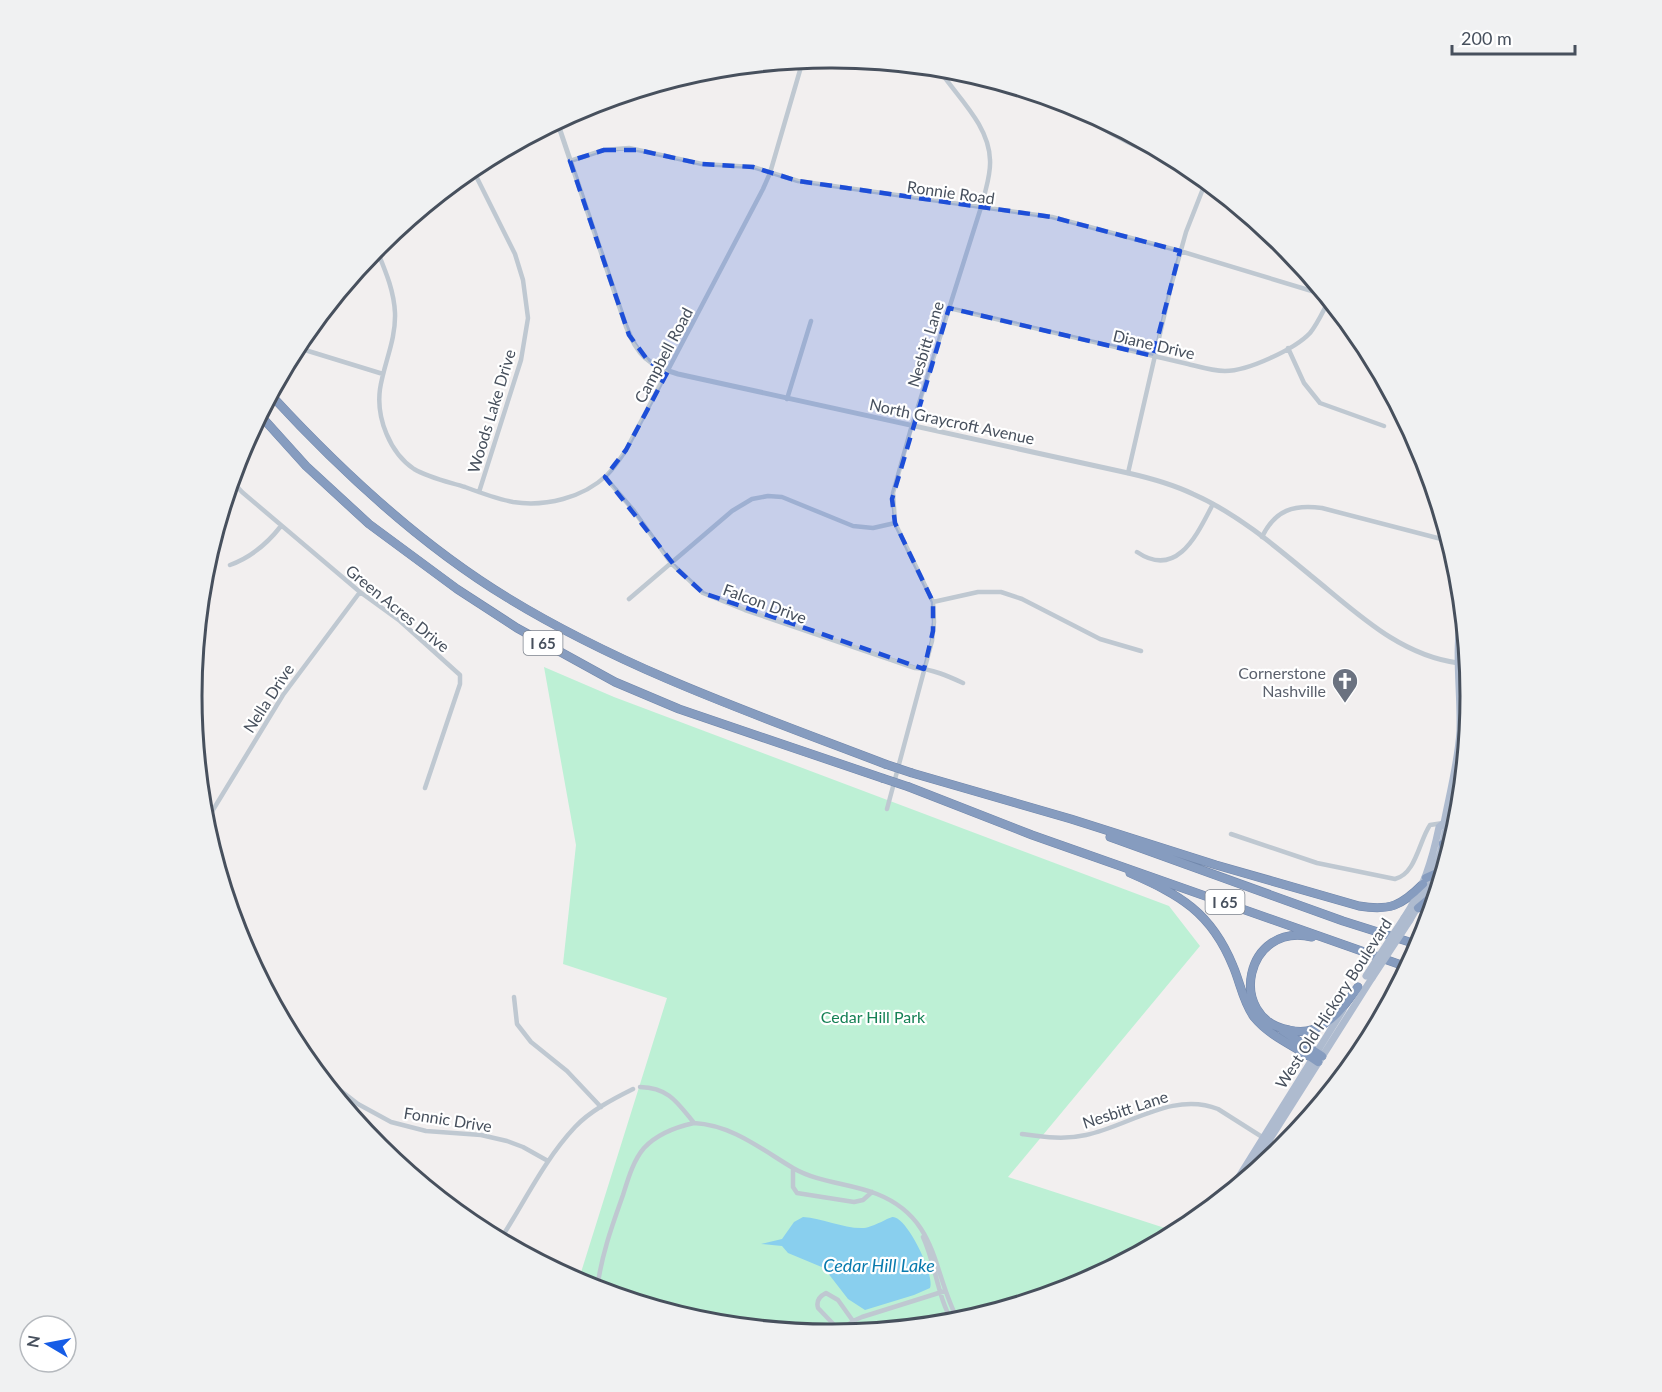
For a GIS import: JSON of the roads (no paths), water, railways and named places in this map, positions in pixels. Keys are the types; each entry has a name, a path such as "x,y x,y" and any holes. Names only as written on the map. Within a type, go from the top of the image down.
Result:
{"highway":[{"name":"I 65","path":"277,401 315,442 418,535 508,598 611,654 683,687 912,774 1038,811 1332,917 1410,942"},
{"name":"I 65","path":"266,421 306,466 369,524 457,589 518,628 615,682 680,709 909,787 1032,835 1399,964"},
{"path":"1038,811 1359,906 1378,909 1396,905 1408,898 1424,881 1432,877"},
{"path":"1082,852 1169,891 1196,910 1223,943 1248,1006 1256,1019 1267,1030 1317,1057"},
{"path":"1418,908 1424,903"},
{"path":"1317,1057 1270,1023 1258,1011 1250,986 1255,961 1272,942 1286,936 1308,936 1367,953"},
{"path":"1270,1023 1301,1032 1317,1028 1340,1011 1358,987"}],"main road":[{"name":"West Old Hickory Boulevard","path":"1458,658 1460,705"},
{"name":"West Old Hickory Boulevard","path":"1445,827 1444,823 1452,788"},
{"name":"West Old Hickory Boulevard","path":"1245,1169 1407,919 1424,881 1439,827 1444,823"},
{"name":"West Old Hickory Boulevard","path":"1407,919 1418,908 1428,892"},
{"name":"West Old Hickory Boulevard","path":"1317,1057 1358,987 1369,977"},
{"name":"West Old Hickory Boulevard","path":"1255,1160 1266,1138"}],"street":[{"name":"Campbell Road","path":"383,374 379,406 384,429 406,462 421,473 514,502 540,503 558,501 574,495 605,477 626,450 739,238 770,173 800,69"},
{"name":"Nesbitt Lane","path":"887,809 933,631 933,602 896,523 893,493 981,207 990,162 986,138 946,79"},
{"name":"North Graycroft Avenue","path":"560,129 629,335 637,349 649,362 668,371 1128,473 1174,486 1213,504 1262,537 1388,636 1429,657 1458,663"},
{"name":"Ronnie Road","path":"570,161 604,150 629,148 702,164 740,165 798,181 1052,217 1312,291"},
{"name":"Woods Lake Drive","path":"476,177 515,254 523,280 528,318 521,360 479,492"},
{"path":"1128,473 1180,252 1203,189"},
{"path":"306,350 383,374 393,340 395,314 391,286 380,259"},
{"name":"Diane Drive","path":"949,308 1154,356 1220,370 1236,370 1288,348 1308,334 1316,325 1325,307"},
{"path":"787,399 811,321"},
{"path":"1288,348 1304,383 1320,403 1384,426"},
{"name":"Falcon Drive","path":"605,477 634,511 671,563 703,592 728,603 915,669 924,669 963,683"},
{"name":"Green Acres Drive","path":"239,487 360,592 400,621 460,675 425,788"},
{"path":"629,599 739,506 759,497 786,498 853,526 873,528 896,523"},
{"path":"1137,552 1159,559 1174,557 1183,552 1192,542 1213,504"},
{"path":"1262,537 1266,528 1280,514 1302,506 1322,508 1439,538"},
{"path":"230,565 257,552 281,526"},
{"path":"933,602 985,591 1001,592 1022,599 1100,639 1141,651"},
{"name":"Nella Drive","path":"213,809 283,695 360,592"},
{"path":"1231,834 1317,863 1395,879 1409,871 1430,825 1444,823"},
{"path":"514,997 517,1024 531,1042 567,1071 601,1107"},
{"path":"640,1087 652,1087 664,1091 674,1099 694,1123"},
{"path":"505,1233 548,1161 575,1126 601,1107 633,1089"},
{"name":"Fonnic Drive","path":"344,1093 358,1104 391,1122 426,1131 480,1135 507,1141 548,1161"},
{"name":"Nesbitt Lane","path":"1022,1134 1049,1138 1074,1137 1100,1132 1154,1111 1179,1104 1193,1103 1207,1104 1218,1109 1272,1143"},
{"path":"599,1280 604,1248 636,1161 644,1148 657,1138 673,1129 694,1123 717,1126 730,1131 793,1168 823,1181 872,1192 890,1200 912,1219 930,1243 949,1313"},
{"path":"793,1168 793,1187 797,1193 854,1202 862,1200 872,1192"},
{"path":"850,1324 942,1292"},
{"path":"942,1292 953,1312"},
{"path":"831,1324 818,1308 818,1302 826,1293 835,1297 853,1321"}],"water":[{"name":"Cedar Hill Lake","path":"803,1217 856,1228 868,1227 893,1217 899,1220 919,1248 928,1271 930,1288 865,1310 848,1299 824,1268 788,1253 782,1246 761,1244 782,1239 794,1222"}],"place":[{"name":"Cornerstone Nashville","path":"1345,704"}],"park label":[{"name":"Cedar Hill Park","path":"873,1016"}]}
